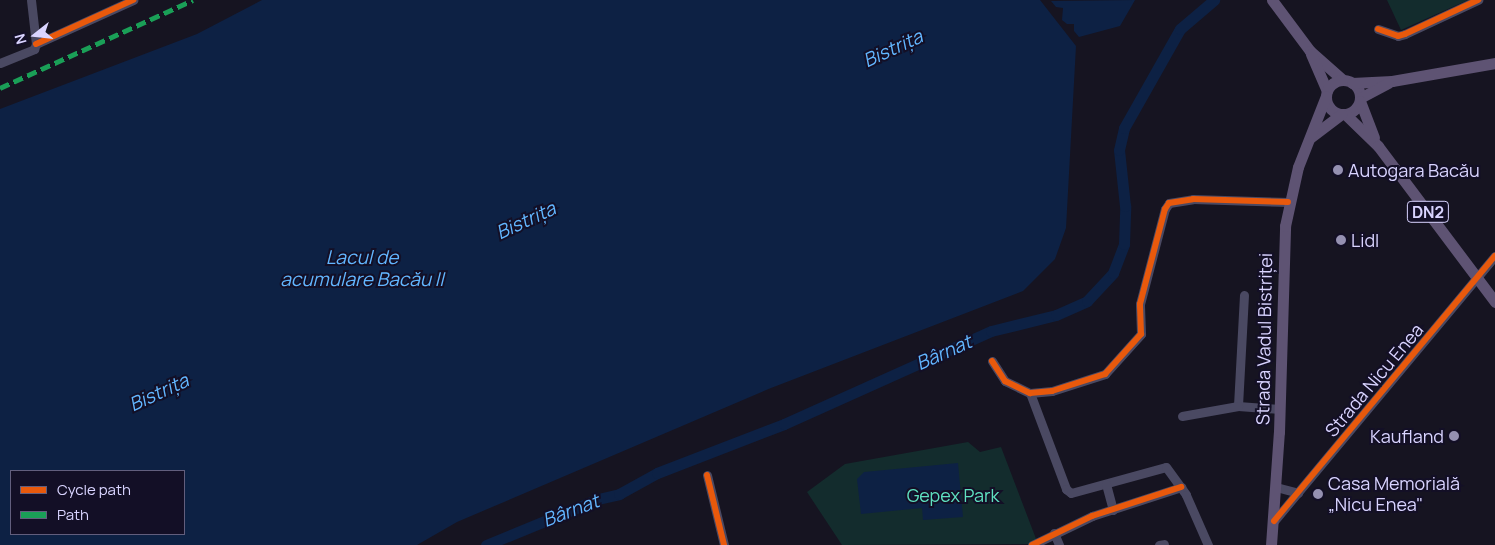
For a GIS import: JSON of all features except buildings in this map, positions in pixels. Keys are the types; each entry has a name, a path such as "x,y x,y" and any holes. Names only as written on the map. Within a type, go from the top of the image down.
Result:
{"main road":[{"name":"DN2","path":"1272,0 1310,51 1347,81 1360,100 1378,146"},
{"name":"DN2","path":"1310,51 1331,110 1343,114 1378,146 1495,302"},
{"path":"1326,93 1336,81 1392,81 1495,63"},
{"path":"1309,138 1343,114 1352,112 1360,100 1392,81"},
{"name":"Strada Vadul Bistriței","path":"1271,545 1280,409 1283,250 1288,202 1326,93"}],"street":[{"path":"0,63 34,49 36,44 30,0"},
{"path":"36,44 133,0"},
{"path":"1378,29 1398,36 1405,34 1478,0"},
{"path":"992,361 1005,380 1030,393 1052,391 1105,374 1124,356 1141,334 1140,304 1164,208 1174,200 1288,202"},
{"name":"Strada Nicu Enea","path":"1274,521 1495,256"},
{"path":"1238,406 1244,295"},
{"path":"1030,393 1066,489 1075,493 1162,467 1169,470 1181,487 1208,545"},
{"path":"1182,416 1238,406 1280,409"},
{"path":"707,475 724,545"},
{"path":"1106,484 1113,510"},
{"path":"1032,545 1054,533 1113,510 1181,487"},
{"path":"1276,487 1298,493"},
{"path":"1054,533 1059,545"}],"green space":[{"path":"1387,0 1468,0 1401,30"},
{"name":"Gepex Park","path":"968,442 980,452 1001,447 1038,544 842,545 807,492 845,464"}],"water":[{"name":"Lacul de acumulare Bacău II","path":"262,0 1040,0 1076,46 1066,228 1055,259 1023,291 771,388 457,522 417,545 0,545 0,109 197,34"},
{"path":"1135,0 1120,26 1079,37 1074,31 1074,24 1067,24 1062,20 1063,8 1056,7 1051,1"},
{"path":"958,463 963,517 923,520 922,508 861,514 857,479 864,472"}],"waterway":[{"name":"Bârnat","path":"486,545 598,499 619,494 657,473 784,424 991,331 1056,315 1087,301 1113,273 1124,244 1125,206 1119,150 1124,128 1180,29 1214,0"}],"marked path":[{"path":"0,88 193,0"}],"cycle path":[{"path":"36,44 133,0"},
{"path":"1378,29 1398,36 1405,34 1478,0"},
{"path":"992,361 1005,381 1030,393 1052,391 1105,374 1141,334 1140,304 1165,209 1169,203 1193,199 1288,202"},
{"path":"1274,521 1495,256"},
{"path":"707,475 724,545"},
{"path":"1032,545 1092,516 1181,487"}],"place":[{"name":"Autogara Bacău","path":"1338,170"},
{"name":"Lidl","path":"1341,240"},
{"name":"Kaufland","path":"1454,436"},
{"name":"Casa Memorială „Nicu Enea\"","path":"1318,494"}],"water label":[{"name":"Bistrița","path":"893,49"},
{"name":"Bistrița","path":"526,221"},
{"name":"Bistrița","path":"159,393"}]}
